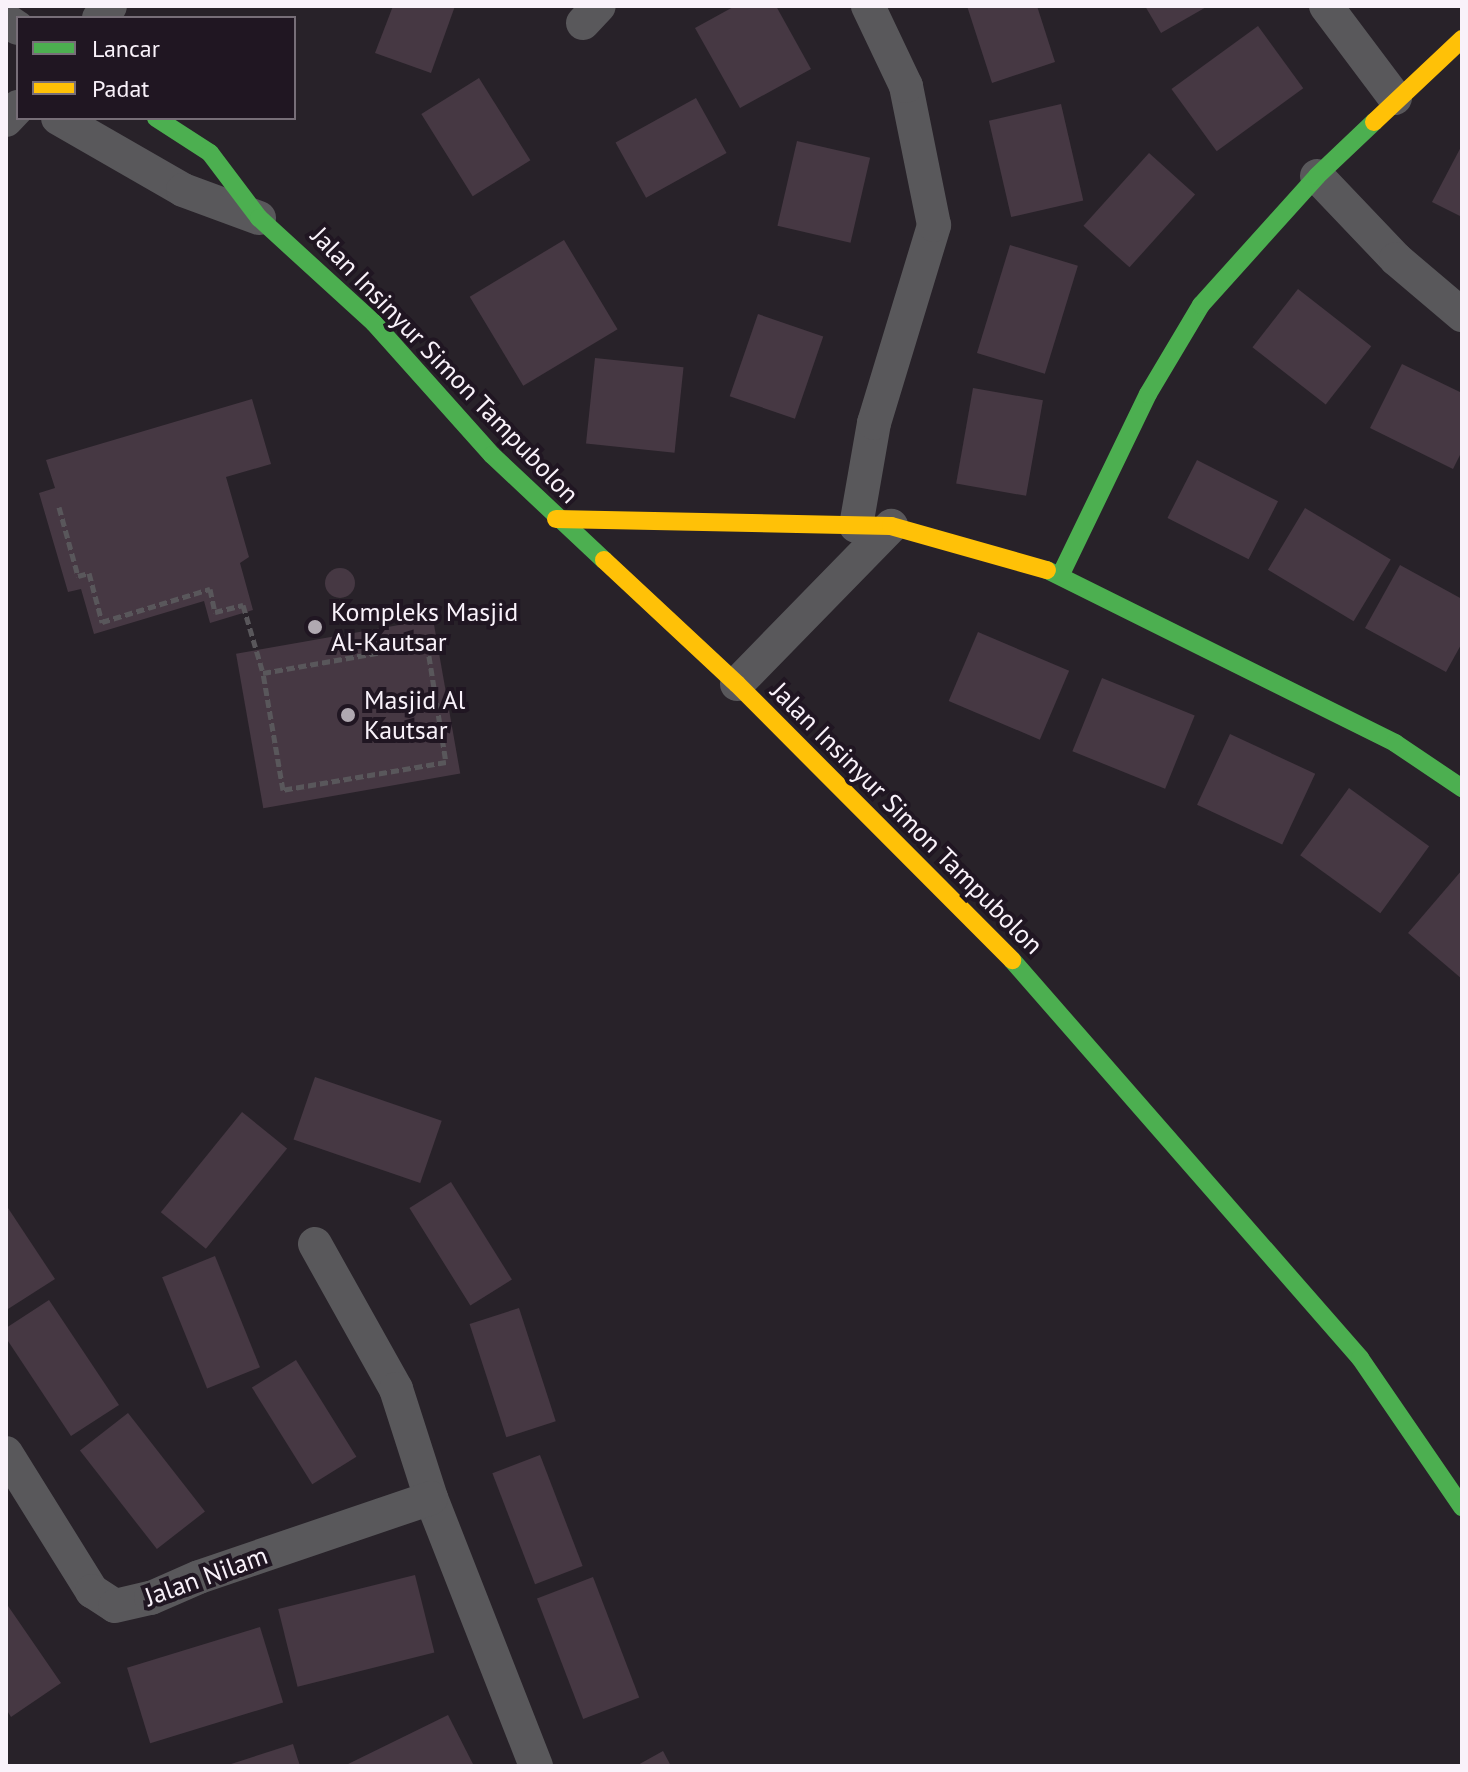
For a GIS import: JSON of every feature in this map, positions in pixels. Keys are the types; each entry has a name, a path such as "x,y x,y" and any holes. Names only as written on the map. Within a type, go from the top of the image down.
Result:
{"street":[{"path":"856,526 874,423 934,225 906,86 868,6"},
{"path":"1326,6 1395,98"},
{"path":"1061,574 1148,394 1201,305 1317,176 1395,98 1462,39"},
{"path":"61,120 183,190 259,218"},
{"name":"Jalan Insinyur Simon Tampubolon","path":"159,120 210,153 259,218 374,323 556,519 737,684 1031,979 1237,1212 1360,1358 1462,1507"},
{"path":"1317,176 1396,259 1462,315"},
{"path":"556,519 891,526 1061,574 1368,729 1462,788"},
{"path":"737,684 891,526"},
{"path":"315,1244 396,1389 431,1498 536,1766"},
{"name":"Jalan Nilam","path":"6,1453 92,1591 115,1606 151,1598 199,1577 431,1498"}],"path":[{"path":"59,507 78,576 89,573 102,622 210,589 215,612 243,605 263,673 283,790 446,762 427,644 263,673"}],"building":[{"path":"393,6 455,6 431,73 375,53"},
{"path":"735,6 776,6 811,69 740,108 695,28"},
{"path":"967,6 1037,6 1055,62 992,83"},
{"path":"1145,6 1208,6 1161,33"},
{"path":"1258,26 1303,88 1217,151 1171,89"},
{"path":"479,78 530,160 473,196 421,114"},
{"path":"696,98 727,153 646,198 616,143"},
{"path":"1061,104 1083,200 1011,217 989,121"},
{"path":"797,141 870,158 851,243 777,226"},
{"path":"1462,145 1462,217 1432,202"},
{"path":"1149,153 1195,194 1130,267 1083,226"},
{"path":"564,240 618,329 523,386 470,297"},
{"path":"1010,245 1078,266 1045,374 977,353"},
{"path":"1298,289 1371,346 1326,405 1252,347"},
{"path":"758,314 823,336 795,419 730,396"},
{"path":"595,358 684,367 675,453 586,444"},
{"path":"1402,364 1462,393 1462,451 1453,469 1370,428"},
{"path":"973,388 1043,400 1026,496 956,484"},
{"path":"252,399 271,464 226,477 249,557 240,563 253,610 210,623 204,601 94,634 81,589 68,592 39,493 55,488 46,460"},
{"path":"1197,460 1278,501 1249,559 1167,518"},
{"path":"1305,508 1391,560 1354,621 1268,570"},
{"path":"1400,565 1462,599 1462,643 1446,672 1365,628"},
{"path":"340,568 346,569 354,577 354,589 346,597 340,598 334,597 326,589 325,583 326,577 334,569"},
{"name":"Masjid Al Kautsar","path":"433,619 460,774 263,808 236,654"},
{"path":"978,632 1069,671 1040,740 949,701"},
{"path":"1102,678 1195,715 1165,789 1072,751"},
{"path":"1230,734 1315,774 1282,844 1197,805"},
{"path":"1349,788 1429,846 1380,913 1300,855"},
{"path":"1462,870 1462,979 1408,933"},
{"path":"315,1077 442,1121 420,1183 294,1139"},
{"path":"242,1112 287,1149 206,1249 161,1212"},
{"path":"451,1182 512,1280 470,1305 409,1208"},
{"path":"6,1205 55,1279 8,1309 6,1306"},
{"path":"215,1256 260,1367 207,1389 162,1277"},
{"path":"49,1300 119,1405 71,1436 6,1338 6,1328"},
{"path":"519,1308 556,1421 506,1437 470,1324"},
{"path":"296,1360 356,1457 312,1484 252,1388"},
{"path":"128,1413 205,1512 157,1549 80,1451"},
{"path":"540,1455 583,1566 535,1584 492,1473"},
{"path":"415,1575 434,1653 298,1687 278,1609"},
{"path":"593,1577 639,1697 583,1719 537,1599"},
{"path":"6,1603 61,1683 11,1717 6,1709"},
{"path":"260,1627 283,1703 150,1743 127,1668"},
{"path":"448,1715 474,1766 344,1766"},
{"path":"293,1744 300,1766 228,1766 228,1765"},
{"path":"663,1751 671,1766 636,1766"}],"traffic: fast":[{"path":"159,120 210,153 259,218 374,323 492,455 604,560"},
{"path":"1061,574 1148,394 1201,305 1317,176 1374,122"},
{"path":"1047,570 1395,743 1462,788"},
{"path":"1012,960 1360,1358 1462,1507"}],"traffic: slow":[{"path":"1374,122 1462,39"},
{"path":"556,519 891,526 1047,570"},
{"path":"604,560 737,684 1012,960"}],"place":[{"name":"Kompleks Masjid Al-Kautsar","path":"315,627"},
{"name":"Masjid Al Kautsar","path":"348,715"}]}
